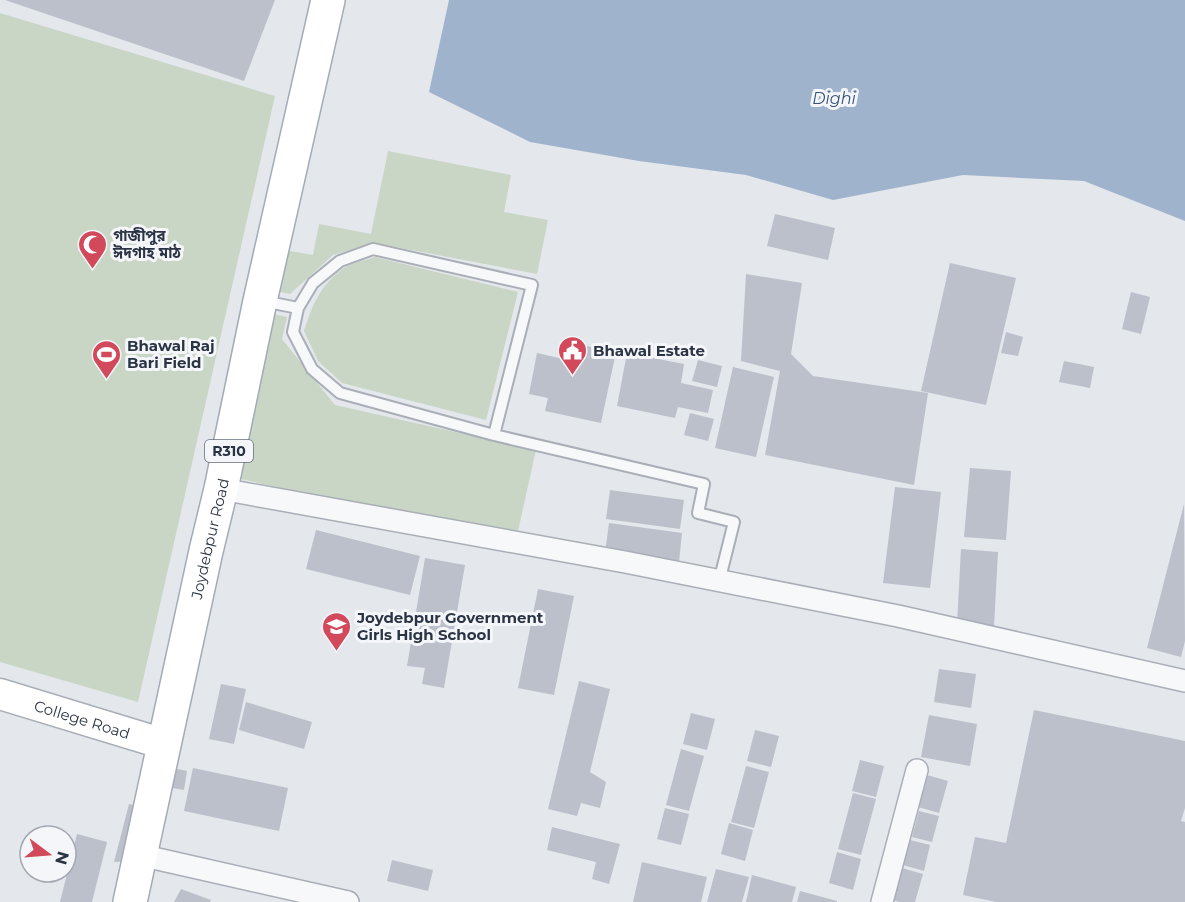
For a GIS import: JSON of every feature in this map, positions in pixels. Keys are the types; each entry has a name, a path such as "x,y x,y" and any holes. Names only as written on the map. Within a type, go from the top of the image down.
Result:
{"main road":[{"name":"Joydebpur Road","path":"129,902 328,0"},
{"name":"College Road","path":"0,694 164,744"}],"street":[{"path":"221,489 614,560 898,616 1185,681"},
{"path":"882,902 917,770"},
{"path":"140,855 348,902"}],"lane":[{"path":"494,435 532,285 373,249 340,261 313,283 298,308 293,333 312,369 340,393 494,435 704,484 698,513 734,522 718,582"},
{"path":"260,301 298,308"}],"green space":[{"name":"Bhawal Raj Bari Field","path":"0,13 275,96 138,702 0,662"},
{"path":"388,151 511,175 504,212 548,220 537,274 375,243 333,255 290,294 276,291 284,250 313,255 319,224 371,234"},
{"path":"375,257 518,292 486,420 342,383 318,361 304,331 318,296 329,281 344,268"},
{"path":"269,313 287,317 282,339 335,405 536,450 516,540 232,477"}],"water":[{"name":"Dighi","path":"449,0 1185,0 1185,221 1084,181 963,175 833,200 746,175 639,161 530,142 429,92"}],"building":[{"path":"5,0 275,0 244,81"},
{"path":"775,214 835,228 828,260 767,246"},
{"path":"950,263 1016,278 986,405 921,391"},
{"path":"746,274 802,283 791,354 813,376 928,393 914,485 765,455 780,371 741,361"},
{"path":"1131,292 1150,297 1141,334 1122,329"},
{"path":"1006,332 1023,337 1018,356 1001,353"},
{"name":"Bhawal Estate","path":"562,341 616,352 601,423 545,411 548,398 529,394 537,353 559,358"},
{"path":"627,353 684,364 681,383 713,390 708,413 678,407 675,418 617,406"},
{"path":"698,360 722,366 717,387 692,381"},
{"path":"1064,361 1094,367 1090,388 1059,382"},
{"path":"733,367 774,377 756,457 715,448"},
{"path":"690,413 714,419 708,441 684,435"},
{"path":"970,468 1011,471 1006,540 964,537"},
{"path":"895,487 941,492 930,588 883,583"},
{"path":"610,490 684,500 680,529 606,519"},
{"path":"1184,504 1185,641 1181,657 1147,648"},
{"path":"609,523 682,533 679,562 605,553"},
{"path":"316,530 420,556 410,595 306,569"},
{"path":"961,549 998,552 994,626 957,624"},
{"path":"425,558 465,565 444,688 422,684 425,668 407,666"},
{"path":"538,589 574,596 554,695 518,688"},
{"path":"939,669 976,674 971,708 934,702"},
{"path":"579,681 610,689 590,772 606,782 600,808 581,803 577,816 548,809"},
{"path":"221,684 246,689 234,744 209,739"},
{"path":"246,702 312,722 304,749 239,730"},
{"path":"1034,710 1185,741 1185,808 1181,821 1185,822 1185,902 996,902 963,895 975,837 1006,843"},
{"path":"691,713 715,719 707,750 683,744"},
{"path":"929,715 977,724 970,766 921,757"},
{"path":"755,730 779,736 771,767 747,761"},
{"path":"681,749 704,756 689,811 666,805"},
{"path":"860,760 884,766 876,797 852,791"},
{"path":"164,766 187,771 184,790 160,786"},
{"path":"746,766 769,772 754,828 731,822"},
{"path":"193,768 288,788 279,831 184,811"},
{"path":"927,775 948,781 939,813 918,807"},
{"path":"853,793 876,799 861,855 838,849"},
{"path":"129,804 146,808 133,861 114,862"},
{"path":"665,808 689,814 681,845 657,839"},
{"path":"919,811 939,816 932,842 912,837"},
{"path":"729,823 753,830 745,861 721,854"},
{"path":"552,827 620,844 609,884 592,879 596,862 547,850"},
{"path":"78,834 107,842 92,902 60,902 64,884 78,884"},
{"path":"910,840 930,845 924,871 903,865"},
{"path":"837,852 861,859 853,890 829,883"},
{"path":"392,860 433,870 428,891 387,881"},
{"path":"642,862 707,877 701,902 633,902"},
{"path":"902,868 923,874 915,902 892,900"},
{"path":"716,869 749,877 742,902 707,902"},
{"path":"752,875 796,887 792,902 746,902"},
{"path":"181,889 211,900 210,902 174,902"},
{"path":"800,891 837,901 837,902 797,902"}],"place":[{"name":"গাজীপুর ঈদগাহ মাঠ","path":"92,270"},
{"name":"Bhawal Estate","path":"572,376"},
{"name":"Bhawal Raj Bari Field","path":"106,380"},
{"name":"Joydebpur Government Girls High School","path":"336,652"}]}
